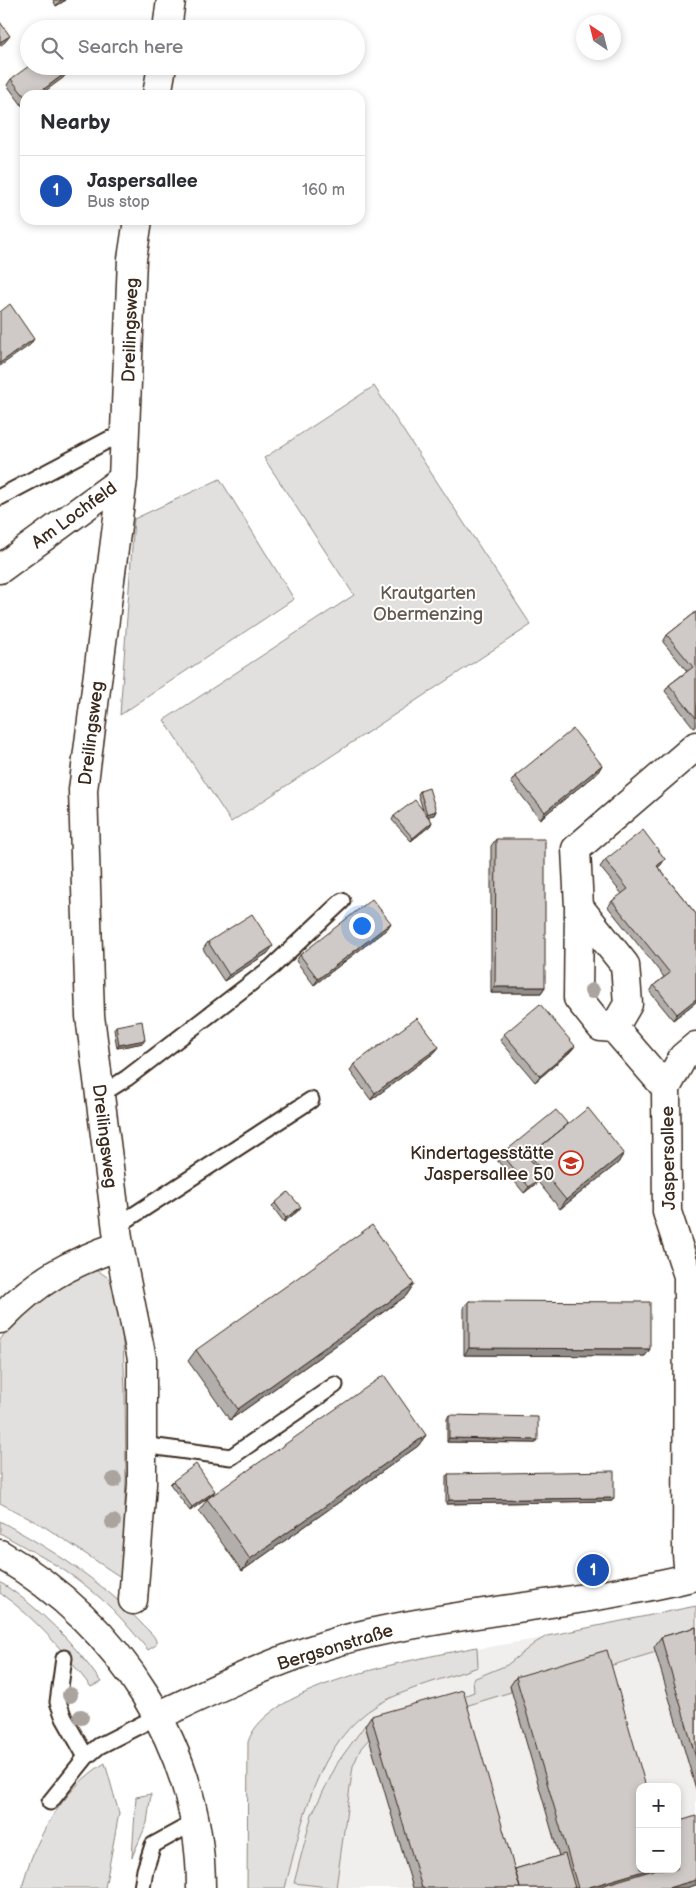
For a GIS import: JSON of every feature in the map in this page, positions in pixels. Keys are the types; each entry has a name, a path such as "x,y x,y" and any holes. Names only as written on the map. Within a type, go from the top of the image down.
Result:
{"street":[{"path":"169,20 172,0"},
{"path":"158,90 160,75"},
{"name":"Dreilingsweg","path":"133,1600 142,1484 142,1359 118,1236 90,1016 83,790 123,479 132,260 137,225"},
{"name":"Am Lochfeld","path":"0,570 123,479"},
{"path":"666,1088 614,1028 602,1027 578,998 579,907 576,849 696,746"},
{"path":"579,907 625,965 628,1004 614,1028"},
{"name":"Jaspersallee","path":"693,1576 687,1554 692,1318 688,1276 666,1212 666,1088 683,1057 696,1046"},
{"path":"0,1319 21,1296 118,1236"},
{"path":"0,1554 53,1590 80,1614 133,1674 158,1716 182,1770 195,1822 200,1852 201,1888"},
{"name":"Bergsonstraße","path":"158,1716 214,1689 311,1651 378,1631 611,1594 693,1576"}],"lane":[{"path":"0,497 110,440 125,436"},
{"path":"100,1095 127,1078 272,967 342,901"},
{"path":"118,1236 311,1100"},
{"path":"142,1445 231,1457 335,1385"},
{"path":"64,1658 58,1702 64,1718 86,1757"},
{"path":"50,1802 86,1757 108,1740 158,1716"},
{"path":"142,1888 145,1870 153,1845 195,1822"}],"shaded area":[{"path":"649,1620 654,1647 696,1789 696,1822 681,1826 681,1783 636,1783 636,1791 561,1861 508,1876 413,1888 257,1888 313,1738 471,1650"}],"green space":[{"name":"Krautgarten Obermenzing","path":"374,386 531,625 231,822 164,720 354,595 264,458"},
{"path":"220,479 294,599 120,715 134,519"},
{"path":"85,1268 100,1272 114,1282 122,1317 126,1478 122,1578 45,1527 0,1503 0,1340 15,1319"},
{"path":"0,1521 57,1555 110,1593 154,1636 156,1645 148,1650 118,1615 87,1587 51,1562 0,1533"},
{"path":"0,1582 43,1615 68,1640 101,1682 91,1687 38,1625 0,1593"},
{"path":"696,1606 696,1634 655,1646 656,1652 603,1668 510,1686 511,1692 459,1708 456,1699 474,1692 473,1679 507,1665 547,1636"},
{"path":"477,1647 478,1667 401,1693 379,1704 358,1720 340,1739 326,1761 315,1785 298,1837 285,1888 247,1888 248,1742 261,1721 284,1704 314,1689 349,1676 421,1658"},
{"path":"365,1725 369,1739 361,1748 353,1766 336,1888 294,1883 312,1814 338,1762"},
{"path":"105,1763 119,1813 105,1888 22,1888 34,1852 52,1817 76,1786"},
{"path":"151,1794 147,1823 132,1857 136,1797"}],"building":[{"path":"0,22 10,36 0,42"},
{"path":"20,72 20,75 63,75 43,90 20,91 11,79"},
{"path":"10,304 34,339 0,363 0,312"},
{"path":"696,612 696,718 669,685 693,667 667,635"},
{"path":"573,729 602,765 545,812 515,776"},
{"path":"429,788 436,811 427,814 420,791"},
{"path":"415,800 432,822 413,838 394,816"},
{"path":"643,830 665,859 657,866 696,914 696,999 677,1014 654,985 670,973 612,901 628,889 605,860"},
{"path":"496,839 545,839 545,987 495,987"},
{"path":"372,899 391,923 318,979 300,955"},
{"path":"252,914 273,946 229,975 208,942"},
{"path":"540,1004 575,1046 540,1076 504,1034"},
{"path":"417,1018 439,1047 375,1093 354,1064"},
{"path":"142,1021 145,1040 119,1045 116,1026"},
{"name":"Kindertagesstätte Jaspersallee 50","path":"588,1108 624,1153 566,1200 530,1155"},
{"path":"556,1110 568,1124 528,1157 543,1175 529,1187 502,1154"},
{"path":"288,1192 301,1207 286,1218 275,1203"},
{"path":"372,1225 414,1284 238,1409 196,1350"},
{"path":"469,1301 650,1302 650,1349 469,1348"},
{"path":"384,1375 426,1435 250,1559 207,1499"},
{"path":"449,1415 538,1417 538,1440 449,1438"},
{"path":"196,1464 215,1491 192,1507 173,1481"},
{"path":"614,1471 614,1498 449,1500 448,1474"},
{"path":"696,1627 696,1758 661,1637"},
{"path":"607,1650 645,1783 636,1783 637,1873 586,1888 578,1888 516,1677"},
{"path":"463,1690 520,1888 422,1888 371,1716"},
{"path":"696,1816 696,1880 668,1888 594,1888 644,1873 681,1873 681,1821"},
{"path":"565,1854 575,1888 520,1888 515,1869"}],"place":[{"name":"Kindertagesstätte Jaspersallee 50","path":"571,1163"},
{"name":"Jaspersallee","path":"593,1570"}]}
